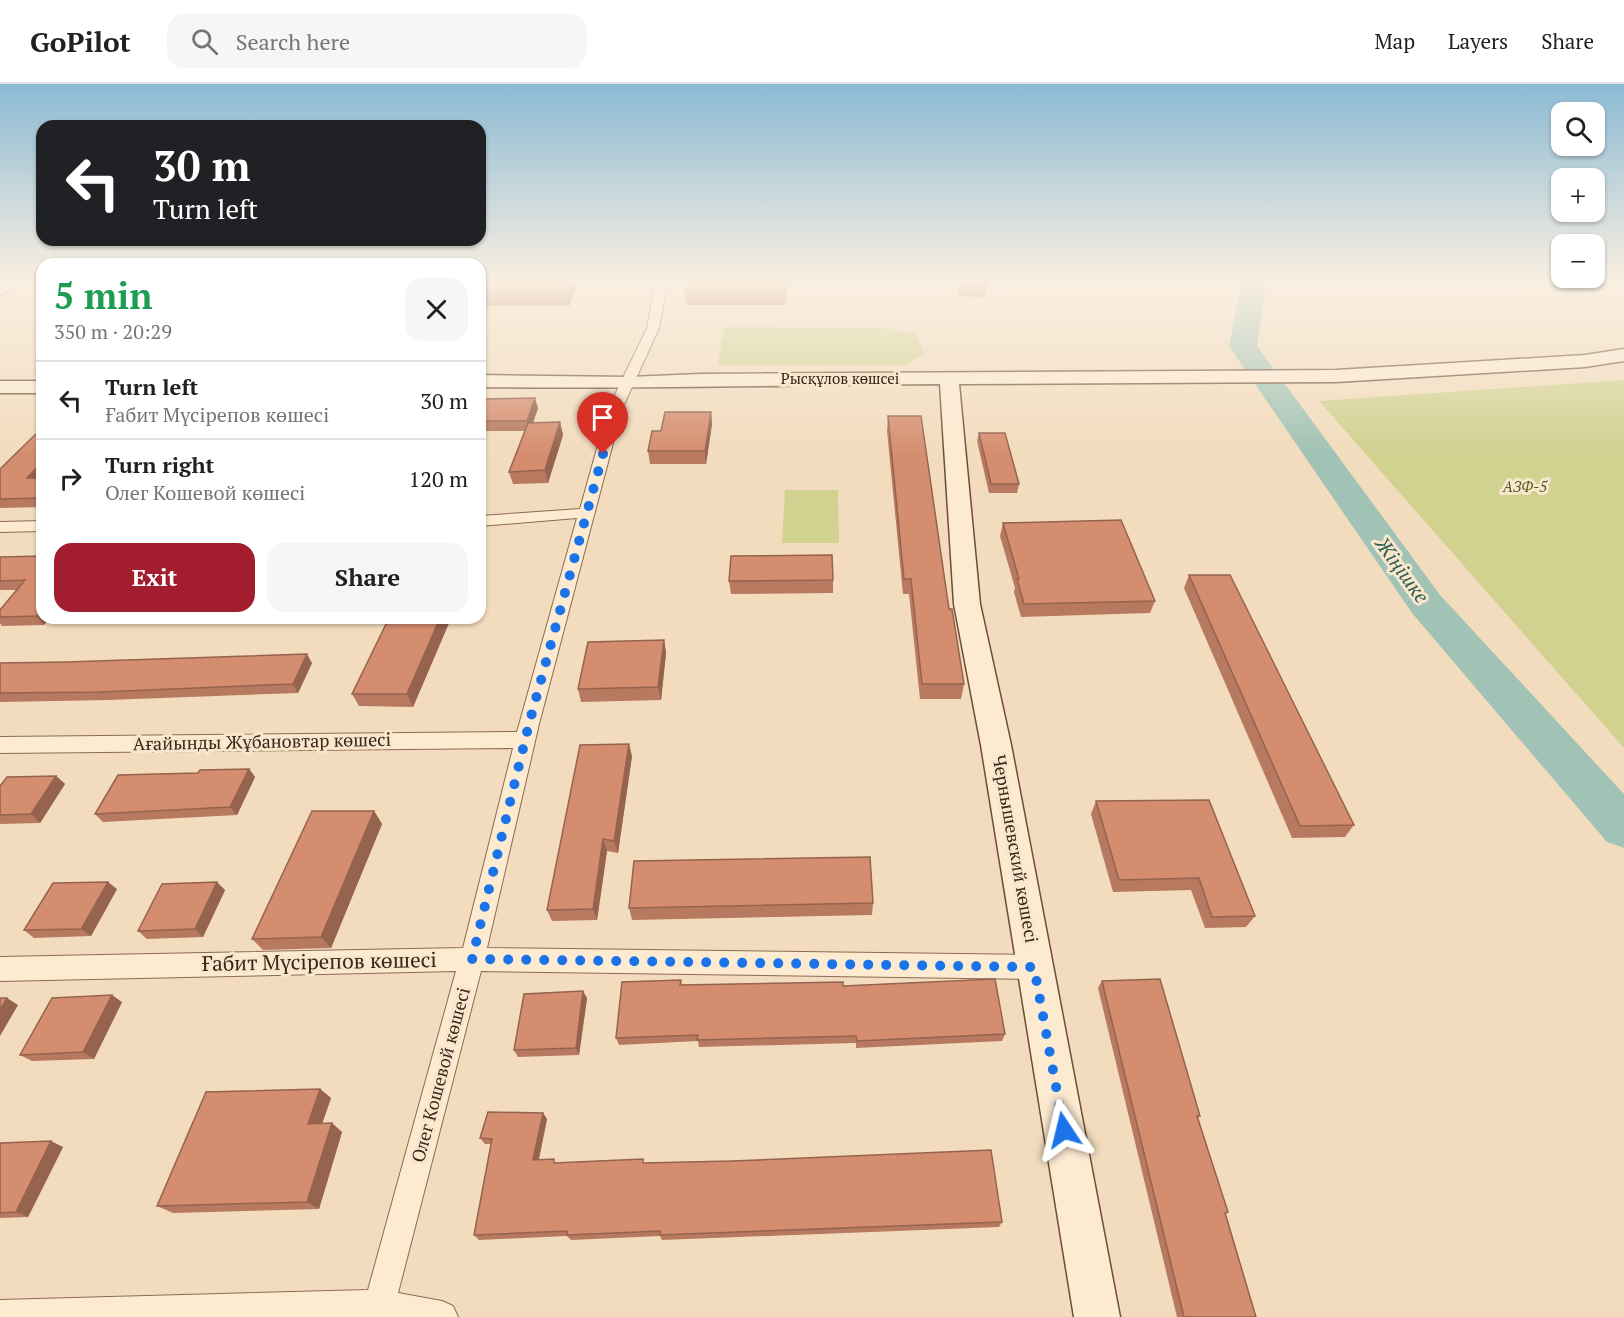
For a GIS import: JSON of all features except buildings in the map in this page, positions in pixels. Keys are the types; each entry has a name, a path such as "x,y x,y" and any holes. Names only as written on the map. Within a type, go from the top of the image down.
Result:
{"street":[{"name":"Олег Кошевой көшесі","path":"377,1311 472,959 525,740 615,409 648,339"},
{"name":"Рысқұлов көшсеі","path":"486,381 629,383 701,380 1336,376 1585,361 1624,355"},
{"name":"Чернышевский көшесі","path":"949,379 967,604 1034,949 1034,967 1097,1317"},
{"path":"0,387 36,387"},
{"path":"486,521 586,513"},
{"path":"0,527 36,526"},
{"name":"Ағайынды Жұбановтар көшесі","path":"0,745 525,740"},
{"name":"Ғабит Мүсірепов көшесі","path":"0,969 472,959 1034,967"},
{"path":"0,1316 377,1311 442,1317"}],"green space":[{"path":"722,339 919,339 924,354 905,365 718,365"},
{"name":"АЗФ-5","path":"1624,380 1624,748 1319,401"},
{"path":"785,490 838,490 839,543 782,543"}],"waterway":[{"name":"Жіңішке","path":"1244,339 1243,346 1426,604 1624,827"}],"route":[{"path":"603,454 529,724 472,959 1034,967 1064,1130"}]}
